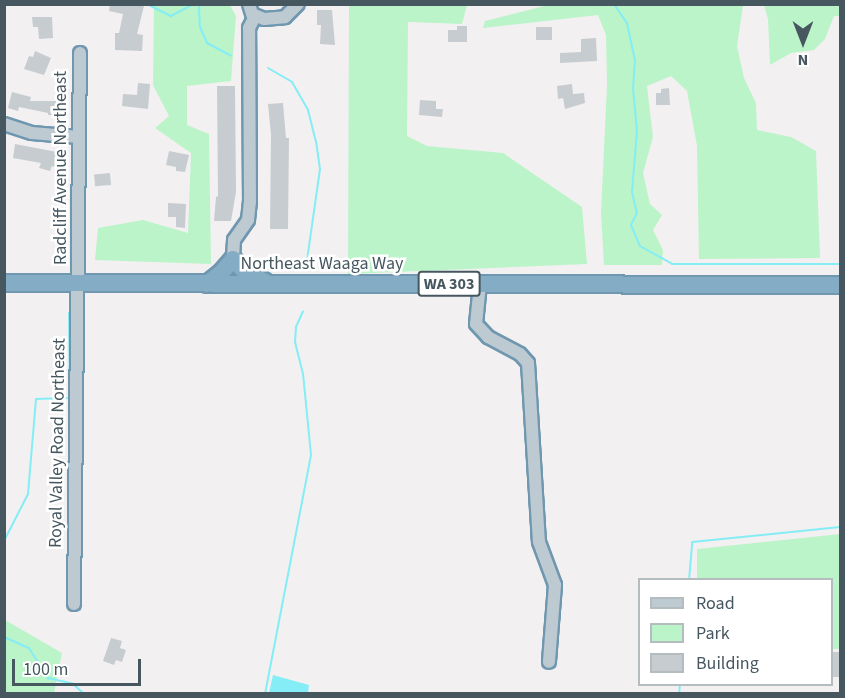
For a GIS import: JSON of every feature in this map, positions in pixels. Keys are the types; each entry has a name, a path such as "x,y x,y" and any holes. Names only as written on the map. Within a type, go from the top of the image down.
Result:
{"highway":[{"path":"207,284 233,259 246,273 268,284"},
{"name":"WA 303","path":"820,283 840,280"},
{"name":"Northeast Waaga Way","path":"4,283 820,283"},
{"name":"WA 303","path":"820,283 840,285"}],"street":[{"path":"249,4 255,16 264,19 285,17 298,4"},
{"path":"233,259 234,240 248,220 250,202 249,28 255,16"},
{"name":"Radcliff Avenue Northeast","path":"78,283 80,53"},
{"path":"4,124 32,133 79,137"},
{"name":"Royal Valley Road Northeast","path":"74,604 78,283"},
{"path":"480,284 476,324 488,337 520,354 528,363 539,542 555,585 549,662"}],"green space":[{"path":"552,4 749,5 743,6 737,46 744,78 756,103 757,130 791,137 816,151 820,258 699,259 697,146 687,91 671,76 647,86 653,137 643,173 650,204 662,215 653,230 663,250 662,265 604,265 601,213 607,85 606,35 598,15 483,28 485,21"},
{"path":"154,5 230,5 236,16 231,81 187,86 187,125 209,134 211,264 95,260 98,228 143,220 188,233 191,153 155,128 169,116 153,85"},
{"path":"349,5 467,5 462,24 408,22 407,136 427,146 503,153 582,207 587,264 348,274"},
{"path":"764,5 840,5 840,16 834,16 825,39 814,50 791,53 770,65 768,19"},
{"path":"840,534 840,649 833,649 833,578 697,578 697,549"},
{"path":"5,620 62,653 54,693 5,693"}],"water":[{"path":"273,675 309,685 308,693 269,693"}],"building":[{"path":"110,4 144,6 137,34 143,35 142,51 115,50 115,33 119,33 123,14 109,11"},
{"path":"317,10 332,10 335,45 320,44 321,25 317,25"},
{"path":"32,17 52,17 53,38 39,39 38,27 33,27"},
{"path":"457,26 467,26 467,42 448,42 448,30 457,30"},
{"path":"536,27 552,27 552,40 536,40"},
{"path":"596,38 597,61 560,63 560,53 581,52 581,39"},
{"path":"35,51 51,58 44,75 24,69 29,56 33,57"},
{"path":"138,83 150,84 148,109 122,106 123,94 137,95"},
{"path":"572,84 573,94 584,93 585,103 565,109 563,98 558,99 557,86"},
{"path":"217,86 235,86 236,192 231,221 214,221 216,197 218,196"},
{"path":"669,88 670,105 656,105 656,93 661,93 661,89"},
{"path":"12,92 31,97 30,101 58,101 62,115 48,115 48,113 19,107 18,111 8,108"},
{"path":"420,100 436,101 436,109 443,109 442,117 419,115"},
{"path":"283,103 286,138 289,138 288,229 270,229 271,135 268,104"},
{"path":"15,144 57,152 56,155 59,156 57,168 52,166 50,171 39,168 41,163 13,158"},
{"path":"169,151 189,155 185,172 176,171 176,167 166,165"},
{"path":"110,173 111,185 95,186 94,174"},
{"path":"168,203 186,204 185,228 176,227 176,217 168,217"},
{"path":"111,638 122,641 120,648 126,650 122,662 116,660 114,665 103,661"},
{"path":"833,652 840,652 840,677 833,677"}],"waterway":[{"path":"147,4 171,16 194,4"},
{"path":"199,4 200,27 207,43 231,56"},
{"path":"614,4 627,23 635,60 633,88 637,131 632,192 637,213 631,225 640,246 672,264 840,264"},
{"path":"268,68 292,82 308,110 316,141 320,169 306,267"},
{"path":"265,694 311,455 303,374 295,342 296,327 303,311"},
{"path":"4,541 28,494 36,399 70,398 69,313"},
{"path":"689,578 692,542 840,527"},
{"path":"4,637 29,648 48,678 73,684 84,694"},
{"path":"679,694 680,686"}]}
